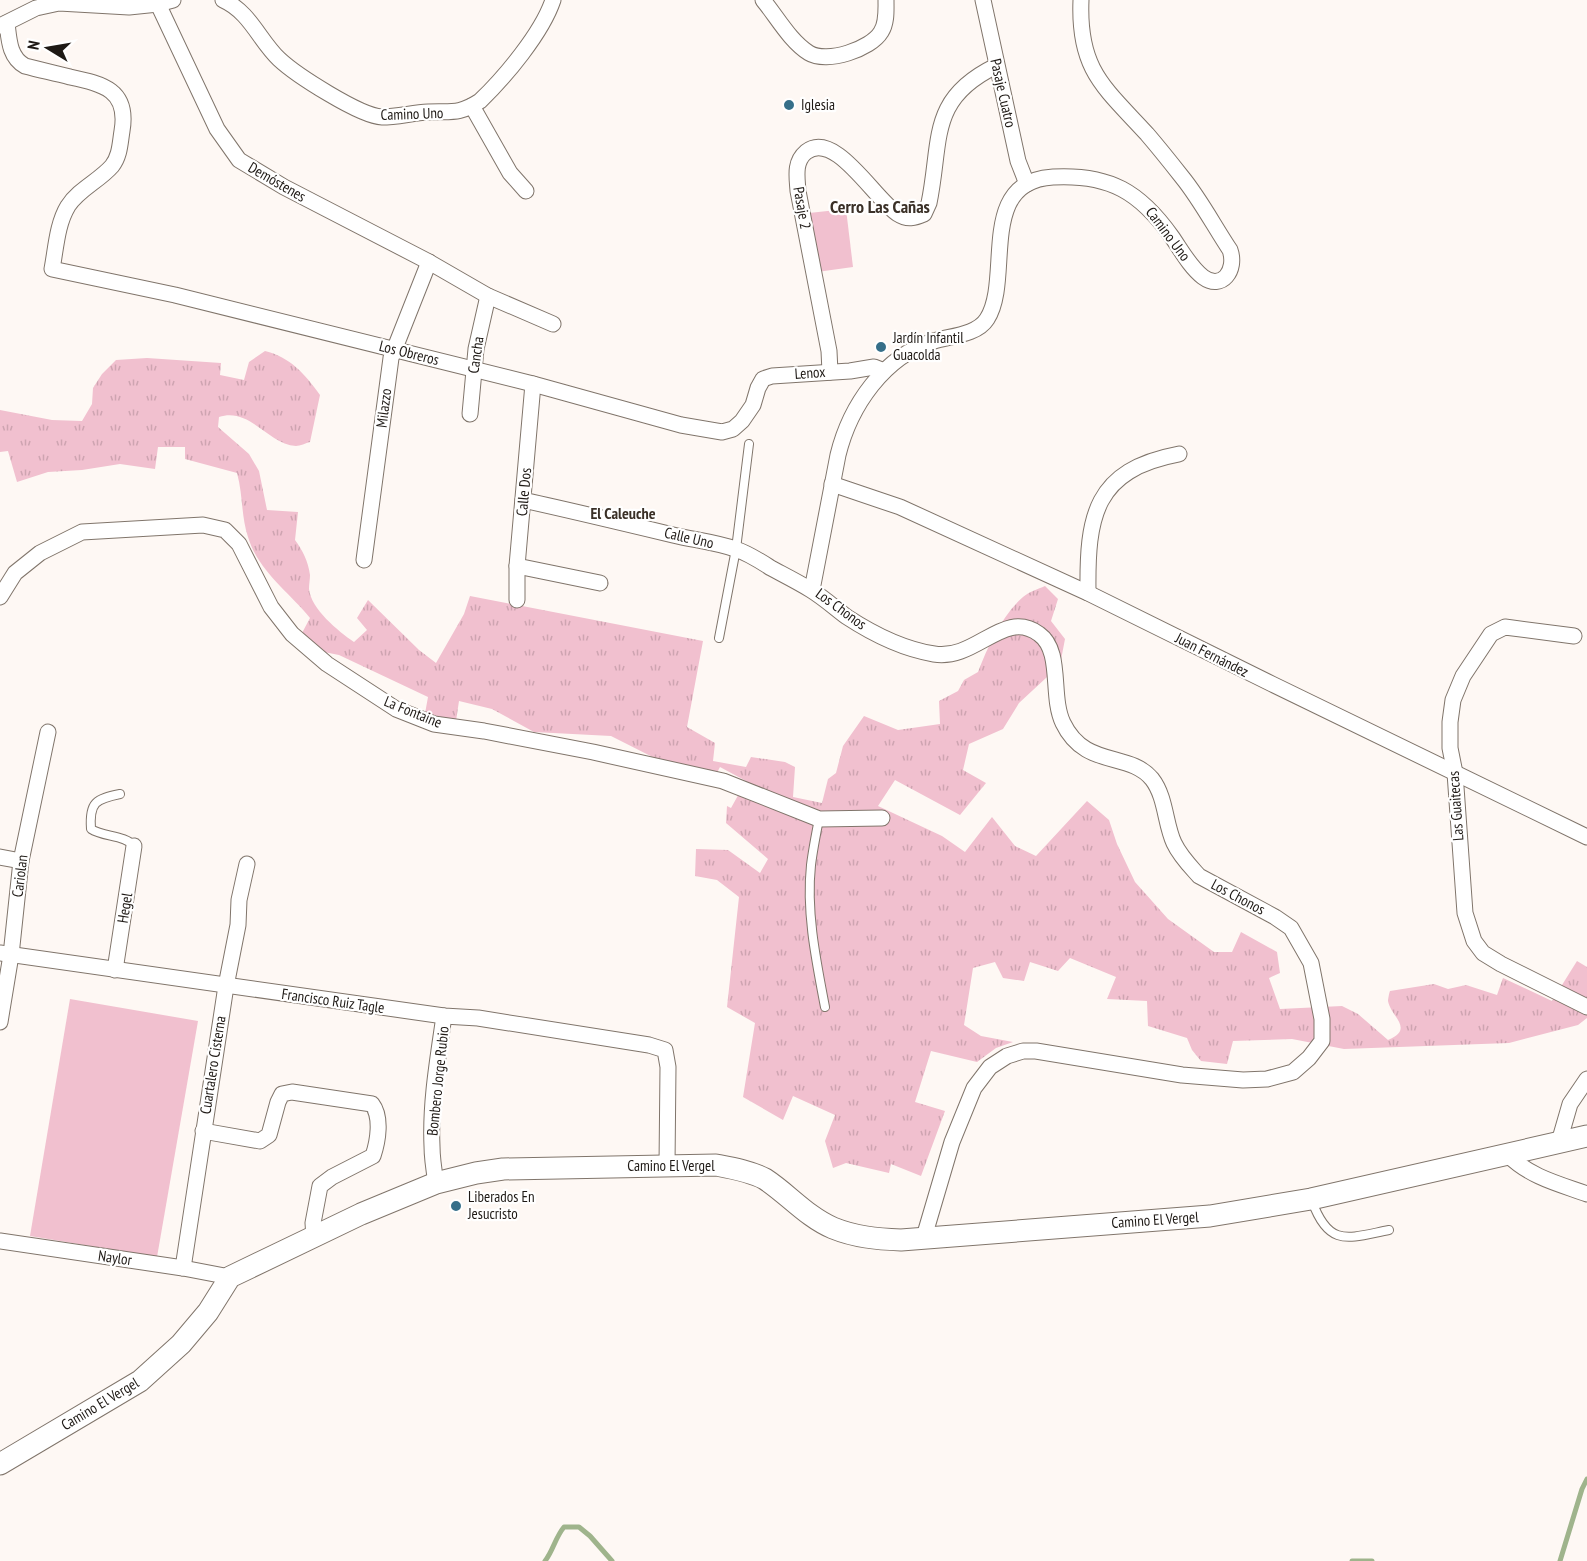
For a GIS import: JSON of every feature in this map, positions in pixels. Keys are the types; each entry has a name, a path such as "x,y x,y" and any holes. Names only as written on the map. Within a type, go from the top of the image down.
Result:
{"street":[{"path":"3,24 45,5 59,3 77,2 120,7 158,4 173,0"},
{"name":"Camino Uno","path":"223,0 244,13 278,58 290,68 352,108 366,115 381,117 428,112 453,113 472,106 488,94 536,35 547,17 553,0"},
{"path":"763,0 799,45 810,54 819,57 846,54 875,39 885,23 886,0"},
{"name":"Pasaje Cuatro","path":"983,0 1018,161 1027,184"},
{"name":"Camino Uno","path":"1027,184 1039,179 1062,177 1116,185 1141,200 1153,212 1192,267 1202,277 1216,282 1224,279 1230,272 1233,263 1230,250 1185,180 1147,135 1112,99 1099,80 1087,58 1082,39 1081,0"},
{"name":"Demóstenes","path":"158,4 204,105 228,147 239,160 284,188 429,262 488,296 553,324"},
{"name":"Los Obreros","path":"3,24 11,50 19,63 98,83 113,92 123,108 124,117 118,155 106,172 69,204 60,224 52,269 175,295 394,349 681,425 722,432 733,429 753,405"},
{"name":"Pasaje 2","path":"830,372 829,351 798,190 797,166 807,152 816,147 827,147 838,153 891,208 905,217 915,218 924,214 929,203 941,120 947,107 957,94 973,80 996,66"},
{"path":"472,106 510,173 526,191"},
{"path":"832,484 842,438 855,409 884,371 918,347 975,330 985,324 992,313 995,301 1000,235 1004,218 1010,202 1027,184"},
{"name":"Milazzo","path":"364,560 389,371 394,349 429,262"},
{"name":"Cancha","path":"470,414 478,335 488,296"},
{"name":"Lenox","path":"753,405 763,379 772,376 873,367 884,371"},
{"name":"Calle Dos","path":"517,600 517,566 533,384"},
{"path":"1088,592 1087,558 1090,529 1098,505 1107,491 1119,477 1138,466 1152,459 1179,454"},
{"name":"Los Chonos","path":"832,484 812,590 879,636 936,655 951,654 973,647 1006,628 1017,626 1039,633 1048,642 1054,658 1059,713 1070,736 1095,754 1136,768 1152,779 1160,795 1174,844 1199,876 1275,916 1292,928 1311,963 1322,1018 1322,1041 1309,1058 1293,1072 1281,1077 1243,1080 1182,1075 1036,1051 1023,1051 1007,1056 990,1067 974,1088 952,1142 924,1237"},
{"name":"Juan Fernández","path":"832,484 900,507 1088,592 1587,837"},
{"name":"Calle Uno","path":"523,500 736,549 812,590"},
{"name":"La Fontaine","path":"0,597 15,573 40,553 82,532 203,525 225,530 239,544 271,607 291,634 327,664 396,709 434,724 582,750 723,781 819,819 882,818"},
{"path":"517,566 600,583"},
{"name":"Las Guaitecas","path":"1574,636 1504,627 1491,634 1463,676 1453,700 1450,748 1455,773 1464,913 1474,941 1483,953 1501,964 1587,1006"},
{"name":"Cariolan","path":"0,1022 5,954 21,861 48,732"},
{"name":"Hegel","path":"115,970 134,846"},
{"path":"0,857 21,861"},
{"name":"Cuartalero Cisterna","path":"183,1268 226,986 238,925 239,900 247,864"},
{"name":"Francisco Ruiz Tagle","path":"5,954 444,1016 478,1018 649,1045 665,1050 668,1067 667,1165"},
{"name":"Bombero Jorge Rubio","path":"436,1183 432,1145 433,1106 444,1016"},
{"path":"1559,1142 1570,1104 1587,1079"},
{"path":"203,1131 260,1141 266,1139 282,1094 292,1092 372,1104 378,1111 377,1143 373,1156 332,1177 320,1186 313,1223 314,1237"},
{"name":"Camino El Vergel","path":"0,1464 140,1381 181,1344 208,1311 230,1277 436,1183 476,1173 503,1169 716,1166 750,1173 765,1179 813,1217 832,1227 860,1236 891,1240 1210,1216 1311,1199 1587,1136"},
{"path":"1509,1155 1530,1173 1587,1194"},
{"name":"Naylor","path":"0,1241 230,1277"}],"lane":[{"path":"719,638 736,549 749,444"},
{"path":"120,794 102,798 93,805 90,817 91,829 97,833 130,841 134,846"},
{"path":"819,819 811,866 812,922 825,1007"},
{"path":"1311,1199 1317,1216 1328,1231 1339,1236 1352,1237 1389,1230"}],"green space":[{"path":"846,209 853,267 817,272 809,213"},
{"path":"265,351 282,357 296,367 320,395 310,442 296,446 286,444 250,421 230,415 219,417 218,427 249,454 259,471 267,510 298,512 295,540 308,565 311,597 326,619 354,642 367,630 357,618 368,600 419,650 436,663 464,614 470,596 703,641 687,727 715,743 713,761 746,767 751,757 785,762 795,767 793,797 822,803 828,779 836,773 843,746 864,716 898,730 940,724 939,701 958,691 964,680 978,672 996,632 1015,604 1028,594 1045,586 1058,599 1051,621 1065,639 1060,665 1019,703 1003,729 969,744 963,770 986,783 960,815 895,780 878,806 942,836 965,852 992,817 1015,846 1036,856 1087,801 1109,820 1117,844 1135,882 1168,919 1214,952 1232,952 1241,932 1277,952 1280,973 1269,978 1280,1009 1342,1006 1358,1014 1388,1040 1400,1032 1401,1027 1388,1001 1390,991 1434,984 1448,989 1466,985 1497,995 1503,978 1552,1001 1577,961 1587,967 1587,1018 1578,1025 1509,1043 1344,1049 1292,1039 1233,1041 1227,1064 1201,1061 1192,1050 1187,1038 1148,1026 1147,1001 1107,999 1116,977 1070,958 1058,971 1030,962 1024,981 1003,978 995,962 973,968 964,1025 981,1036 1013,1042 996,1048 977,1062 931,1051 915,1102 945,1111 921,1176 891,1164 889,1173 846,1163 833,1168 825,1141 835,1115 793,1096 783,1120 743,1097 755,1023 727,1007 739,897 717,880 695,876 696,849 728,850 760,873 768,859 726,823 727,806 731,808 746,781 720,767 710,786 611,736 534,732 492,709 459,701 456,721 424,719 428,697 339,655 324,652 302,633 310,618 266,571 248,537 237,473 185,459 185,447 158,447 155,469 120,464 48,472 17,482 8,451 0,452 0,410 52,420 82,421 92,404 93,388 102,374 116,360 147,358 221,363 220,375 244,380 249,362"},
{"path":"70,999 198,1021 157,1257 30,1236"}],"waterway":[{"path":"1560,1561 1587,1479"},
{"path":"545,1561 564,1527 579,1527 612,1561"},
{"path":"1352,1561 1372,1561"}],"place":[{"name":"Iglesia","path":"789,105"},
{"name":"Jardín Infantil Guacolda","path":"881,347"},
{"name":"Liberados En Jesucristo","path":"456,1206"}],"district":[{"name":"Cerro Las Cañas","path":"880,207"},
{"name":"El Caleuche","path":"623,513"}]}
